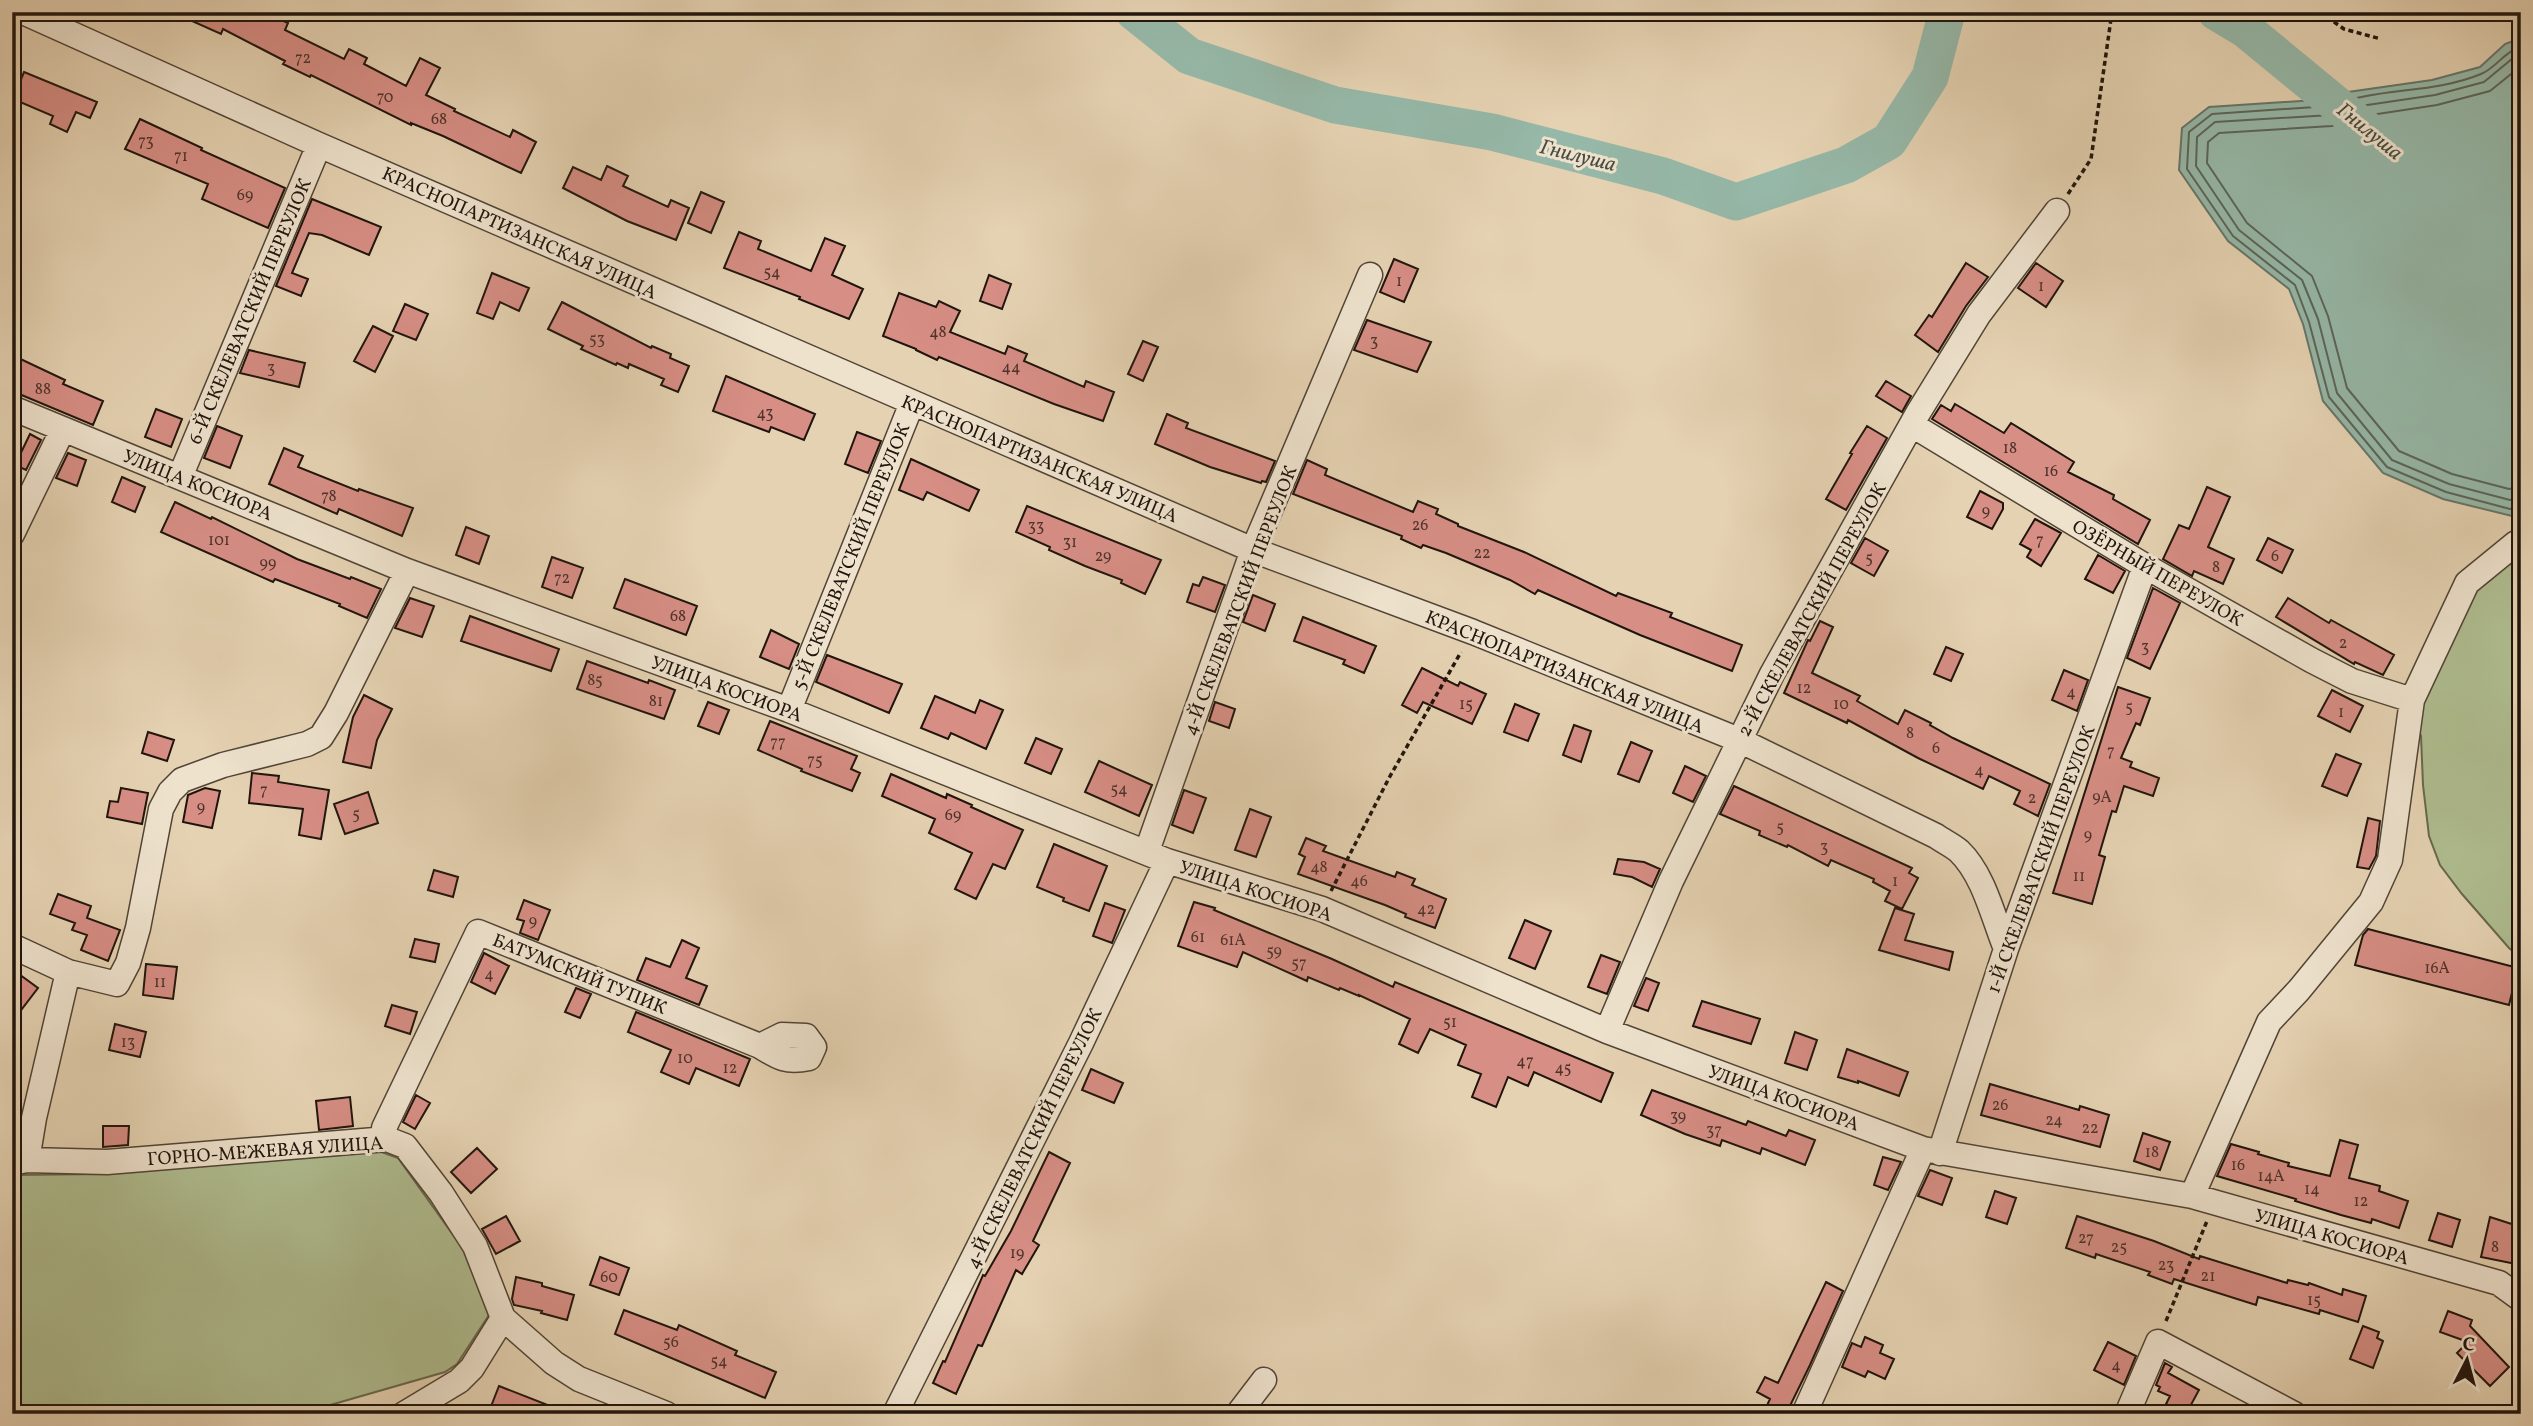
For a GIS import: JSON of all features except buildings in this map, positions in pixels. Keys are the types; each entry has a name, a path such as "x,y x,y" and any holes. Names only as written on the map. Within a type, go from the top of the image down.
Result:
{"street":[{"name":"КРАСНОПАРТИЗАНСКАЯ УЛИЦА","path":"23,12 319,145 1253,550 1473,632 1739,740 1936,836 1957,849 1971,865 1980,883 2006,949"},
{"name":"6-Й СКЕЛЕВАТСКИЙ ПЕРЕУЛОК","path":"180,477 319,145"},
{"name":"2-Й СКЕЛЕВАТСКИЙ ПЕРЕУЛОК","path":"1607,1031 1671,881 1772,674 1912,425 1979,314 2057,211"},
{"name":"4-Й СКЕЛЕВАТСКИЙ ПЕРЕУЛОК","path":"895,1414 1081,1043 1157,856 1253,550 1370,275"},
{"name":"5-Й СКЕЛЕВАТСКИЙ ПЕРЕУЛОК","path":"789,710 912,403"},
{"name":"УЛИЦА КОСИОРА","path":"12,408 407,571 789,710 1157,856 1322,909 1607,1031 1932,1151 2203,1200 2499,1283 2521,1299"},
{"name":"ОЗЁРНЫЙ ПЕРЕУЛОК","path":"1912,425 2145,566 2352,681 2412,701"},
{"path":"12,534 63,429"},
{"path":"2203,1200 2269,1023 2371,902 2390,860 2412,701 2467,583 2516,543"},
{"name":"1-Й СКЕЛЕВАТСКИЙ ПЕРЕУЛОК","path":"1804,1414 1932,1151 2145,566"},
{"path":"12,946 68,972 117,984 128,963 138,928 161,809 170,792 182,780 223,765 307,744 321,737 336,713 407,571"},
{"name":"БАТУМСКИЙ ТУПИК","path":"387,1139 384,1128 478,932 768,1051"},
{"path":"20,1161 34,1118 68,972"},
{"name":"ГОРНО-МЕЖЕВАЯ УЛИЦА","path":"20,1161 107,1162 387,1139 405,1146 441,1193 475,1246 503,1318 554,1363 579,1379 666,1414"},
{"path":"405,1413 460,1381 472,1368 503,1318"},
{"path":"2127,1414 2158,1342 2294,1414"},
{"path":"1238,1414 1264,1380"}],"path":[{"path":"2057,211 2091,159 2112,12"},
{"path":"2320,12 2344,29 2382,39"},
{"path":"1322,909 1390,778 1473,632"},
{"path":"2158,1342 2203,1200"},
{"path":"330,1414 345,1410 405,1413"}],"shaded area":[{"path":"2517,555 2521,556 2521,958 2509,948 2440,865 2429,836 2421,736 2417,726 2421,695 2464,598"},
{"path":"376,1150 398,1158 466,1253 489,1315 457,1364 445,1372 299,1414 12,1414 12,1175 105,1174"}],"water":[{"path":"2521,38 2521,513 2512,516 2443,499 2383,473 2323,401 2303,324 2289,289 2228,241 2179,170 2182,128 2209,107 2330,99 2341,93 2432,80 2480,67 2505,44"}],"waterway":[{"name":"Гнилуша","path":"1134,12 1189,56 1335,105 1492,132 1663,176 1736,202 1846,165 1889,141 1930,77 1947,12"},
{"name":"Гнилуша","path":"2216,12 2246,30 2370,132"}]}
